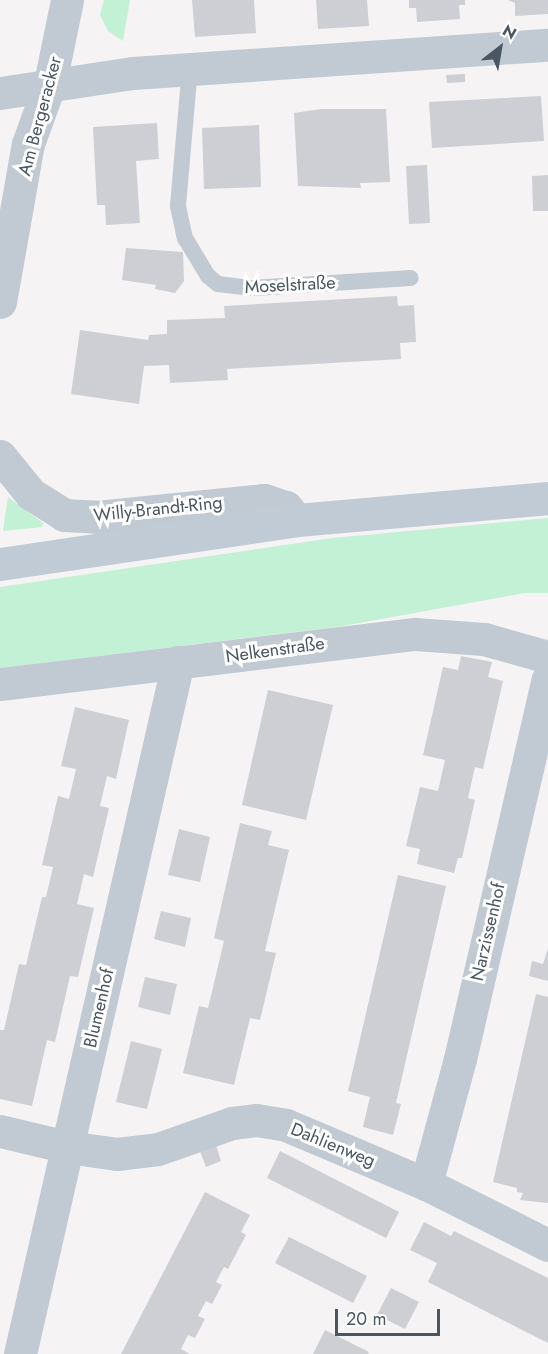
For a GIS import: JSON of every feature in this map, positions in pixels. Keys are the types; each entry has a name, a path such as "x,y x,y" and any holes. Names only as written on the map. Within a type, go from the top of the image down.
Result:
{"main road":[{"name":"Willy-Brandt-Ring","path":"0,564 297,520 548,498"}],"street":[{"name":"Am Bergeracker","path":"0,302 28,144 50,83 67,0"},
{"path":"0,93 50,83 190,69 548,45"},
{"name":"Willy-Brandt-Ring","path":"0,456 31,494 64,515 97,517 264,500 286,507 297,520"},
{"name":"Nelkenstraße","path":"0,684 415,634 484,639 548,657"},
{"name":"Blumenhof","path":"20,1354 178,662"},
{"name":"Narzissenhof","path":"426,1184 460,1059 548,679"},
{"name":"Dahlienweg","path":"0,1131 67,1147 117,1154 158,1149 206,1130 256,1120 314,1134 426,1184 548,1245"}],"lane":[{"name":"Moselstraße","path":"190,69 178,206 185,238 208,276 218,285 252,288 411,278"}],"green space":[{"path":"104,0 130,0 123,41 108,31 100,15"},
{"path":"8,497 43,523 42,527 3,531"},
{"path":"548,518 548,593 525,593 337,627 0,668 0,587 333,538"}],"building":[{"path":"192,0 254,0 256,33 195,37"},
{"path":"316,0 367,0 369,26 318,29"},
{"path":"409,0 465,0 465,5 459,5 460,19 417,22 416,8 409,8"},
{"path":"508,0 548,0 548,14 515,16 515,3"},
{"path":"465,74 465,82 447,83 446,75"},
{"path":"541,96 544,141 432,148 429,102"},
{"path":"321,109 386,109 390,182 360,183 361,188 298,186 294,113"},
{"path":"157,123 159,159 136,161 140,223 106,225 105,205 97,205 93,127"},
{"path":"259,125 261,187 204,189 202,128"},
{"path":"427,165 430,223 409,224 406,166"},
{"path":"548,175 548,211 533,211 532,176"},
{"path":"126,248 183,252 184,281 175,293 155,289 156,285 122,280"},
{"path":"397,296 398,306 414,305 416,342 400,343 401,359 227,369 228,380 170,383 169,365 144,366 139,404 71,394 80,330 148,340 149,335 167,334 167,320 225,318 224,306"},
{"path":"461,656 492,662 488,677 503,681 483,769 475,767 468,798 475,800 462,858 458,858 454,873 417,864 420,849 406,846 420,787 438,791 445,760 423,755 443,667 458,670"},
{"path":"268,690 333,705 306,820 242,805"},
{"path":"75,707 129,720 116,779 107,776 100,806 109,808 93,877 84,874 77,904 94,908 78,977 70,976 55,1042 47,1040 32,1106 0,1099 0,1030 4,1030 19,964 26,965 42,897 46,897 53,867 42,865 58,796 69,799 76,769 61,766"},
{"path":"240,823 272,831 268,845 289,850 265,951 276,953 260,1020 250,1018 234,1085 183,1073 199,1006 208,1008 224,941 214,938"},
{"path":"179,829 210,837 200,882 168,875"},
{"path":"398,875 446,886 396,1103 401,1104 393,1135 363,1127 370,1097 348,1091"},
{"path":"161,911 191,918 185,947 154,939"},
{"path":"548,948 548,981 529,976 532,961 543,964"},
{"path":"145,977 177,984 170,1015 138,1007"},
{"path":"536,994 548,997 548,1203 520,1200 523,1193 517,1192 517,1188 493,1182"},
{"path":"131,1041 162,1049 147,1109 116,1102"},
{"path":"216,1145 221,1161 206,1167 200,1151"},
{"path":"280,1151 399,1212 386,1238 267,1178"},
{"path":"205,1192 250,1215 241,1232 246,1235 228,1269 224,1267 216,1282 222,1285 212,1304 206,1301 198,1316 205,1319 195,1338 188,1335 181,1349 190,1354 121,1354"},
{"path":"424,1222 451,1236 454,1231 548,1278 548,1343 428,1282 437,1263 410,1250"},
{"path":"289,1237 367,1276 353,1303 275,1263"},
{"path":"391,1288 419,1302 405,1329 377,1315"},
{"path":"325,1330 369,1352 368,1354 313,1354"}]}
